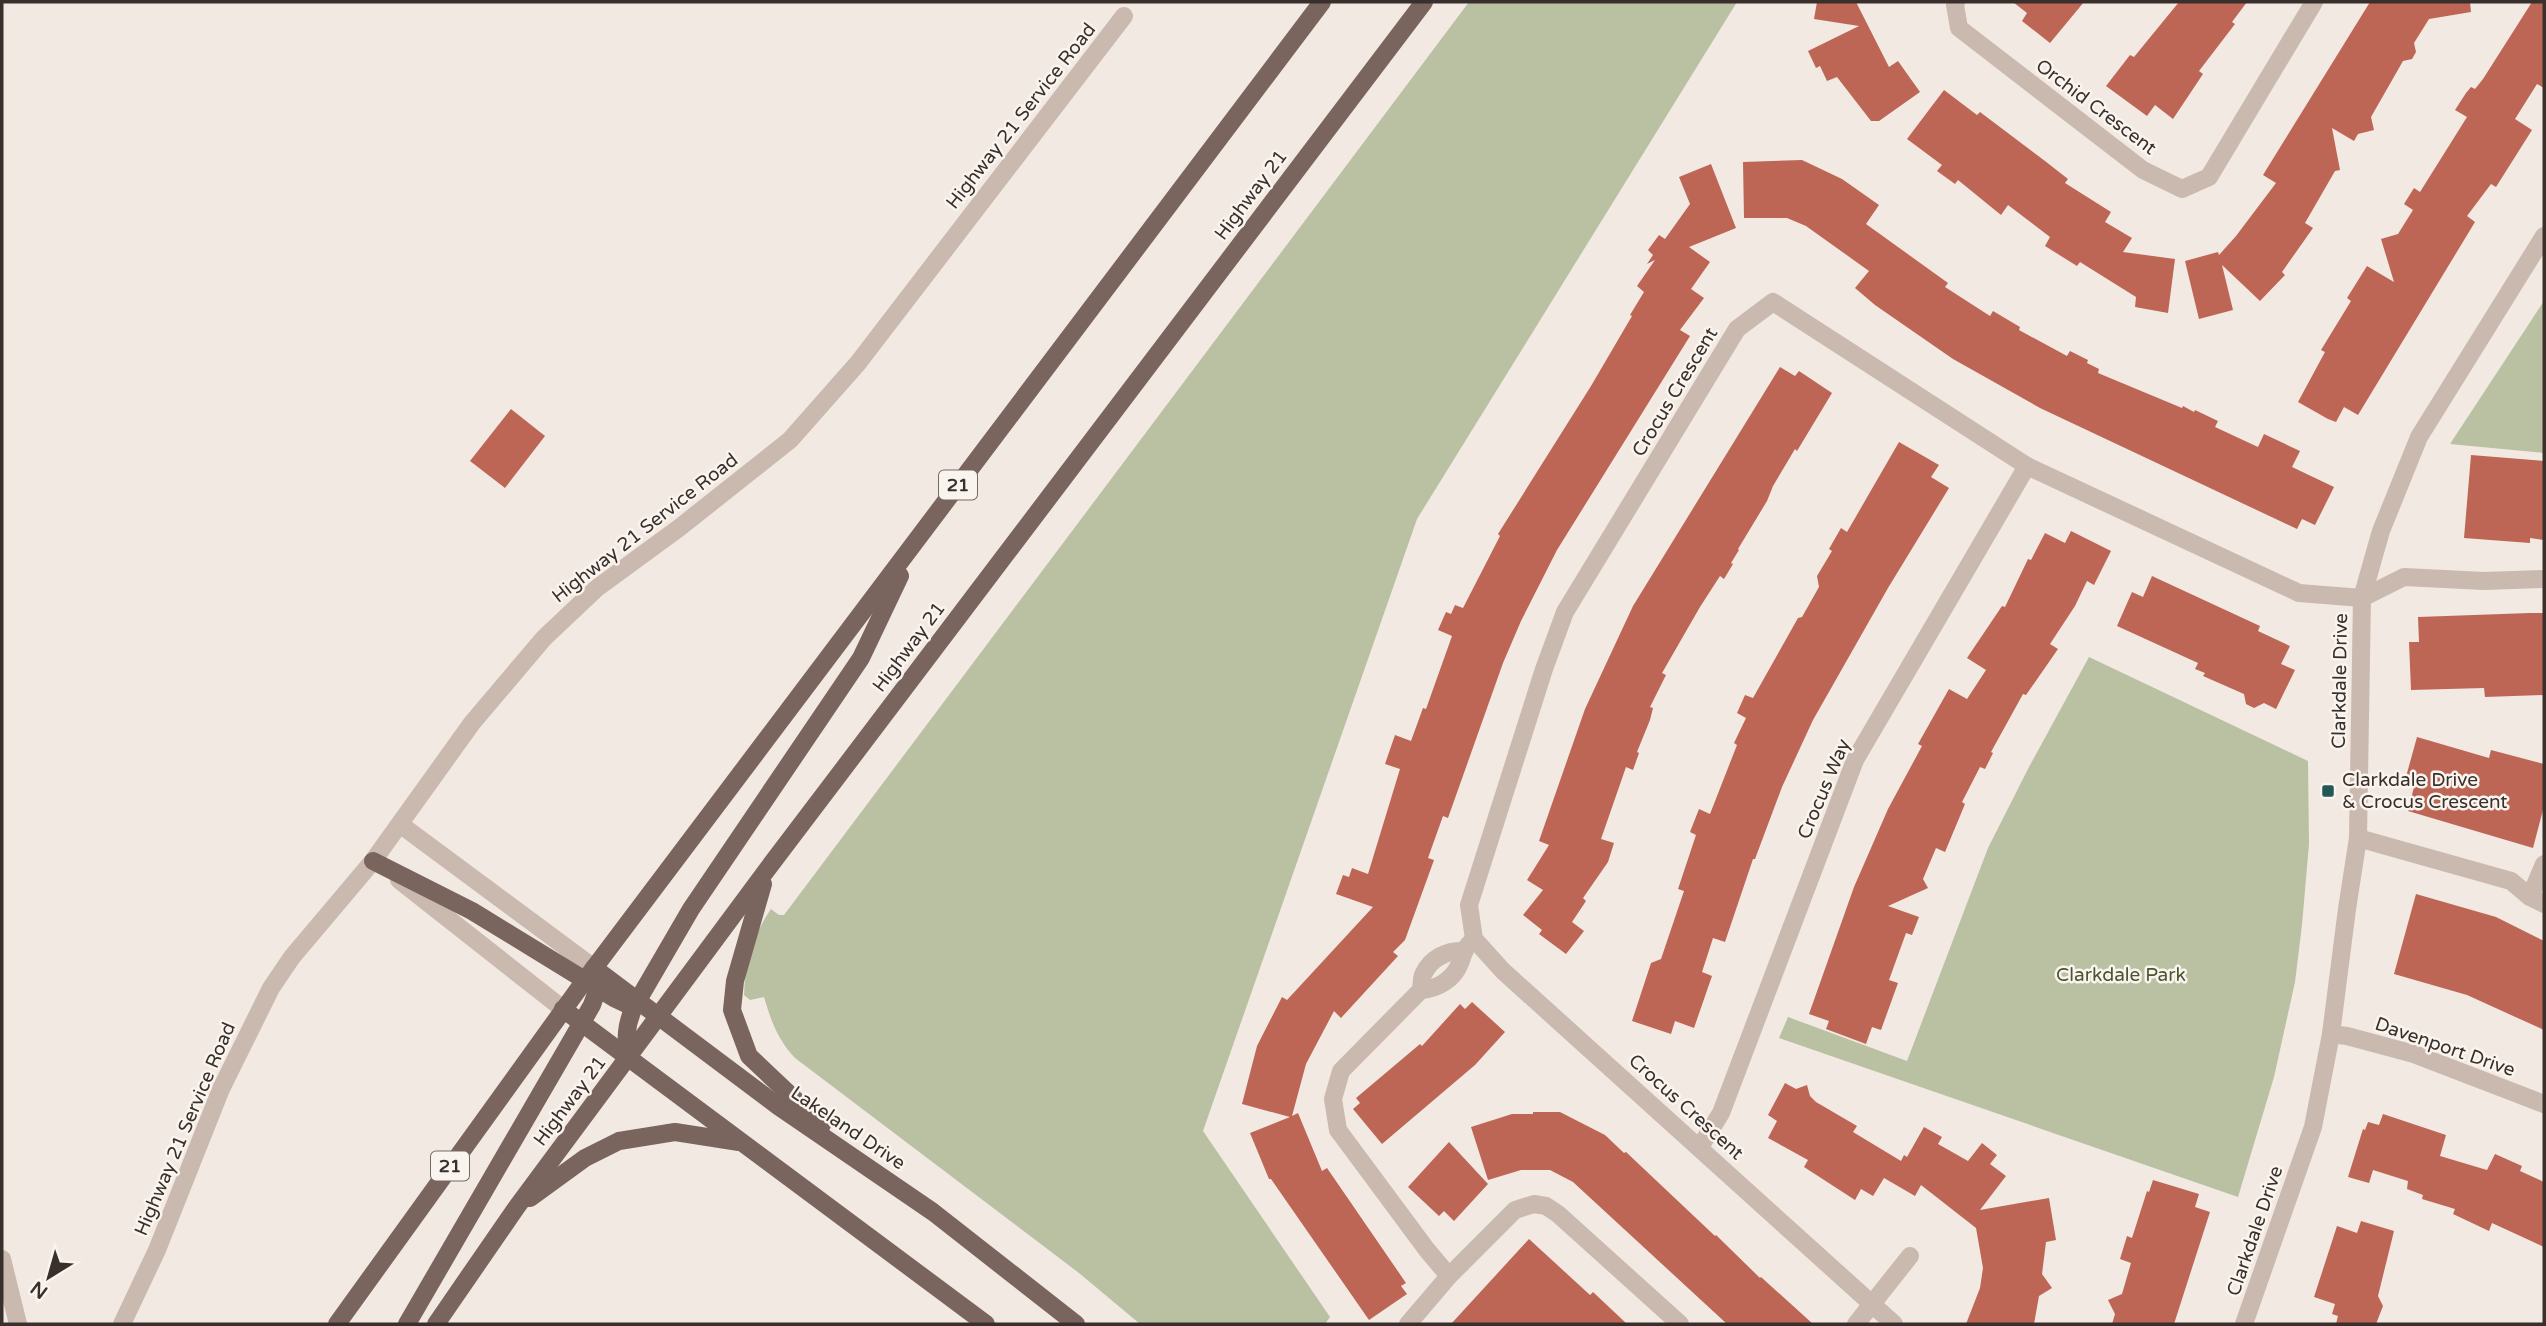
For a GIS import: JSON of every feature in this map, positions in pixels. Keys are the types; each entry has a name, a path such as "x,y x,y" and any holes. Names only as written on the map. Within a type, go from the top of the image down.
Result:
{"main road":[{"name":"21","path":"337,1324 563,1009 592,979 916,541 1322,2"},
{"name":"Highway 21","path":"436,1324 516,1208 766,871 1424,2"},
{"path":"629,1058 625,1037 636,1004 691,908 861,658 916,541"},
{"name":"Lakeland Drive","path":"373,861 472,911 659,1017 778,1106 933,1212 1076,1324"},
{"path":"766,871 734,981 732,1010 749,1056 855,1157"},
{"path":"407,1324 582,1022 592,979"},
{"path":"563,1009 986,1324"},
{"path":"516,1208 584,1158 619,1141 675,1132 742,1143"}],"street":[{"name":"Orchid Crescent","path":"1956,2 1959,28 2143,170 2182,189 2210,177 2314,2"},
{"name":"Highway 21 Service Road","path":"122,1324 157,1250 221,1089 266,997 292,957 373,861 472,723 544,638 597,588 755,470 820,409 1124,16"},
{"name":"Clarkdale Drive","path":"2244,1324 2313,1127 2332,1034 2358,838 2362,598 2381,531 2419,437 2544,236"},
{"name":"Crocus Crescent","path":"1894,1324 1503,971 1468,945 1469,905 1544,669 1565,612 1738,329 1773,302 2027,467 2299,593 2362,598"},
{"name":"Crocus Way","path":"1700,1147 1721,1113 1855,760 2027,467"},
{"path":"2362,598 2404,577 2484,582 2544,579"},
{"path":"401,825 592,979"},
{"path":"2358,838 2511,881 2537,901 2544,864"},
{"path":"373,861 563,1009"},
{"path":"1449,1276 1338,1130 1333,1099 1341,1071 1421,990 1433,989 1448,980 1460,964 1468,945"},
{"name":"Davenport Drive","path":"2332,1034 2414,1054 2544,1104"},
{"path":"1408,1324 1449,1276 1515,1210 1534,1204 1546,1206 1558,1214 1680,1324"},
{"path":"1856,1324 1910,1256"},
{"path":"2,1259 18,1324"}],"green space":[{"path":"1469,2 1737,2 1417,519 1203,1131 1330,1317 1325,1324 1140,1324 1079,1273 795,1058 776,1030 764,997 750,1000 744,995 748,961 759,929 771,909 784,915"},
{"path":"2544,301 2544,453 2450,444"},
{"name":"Clarkdale Park","path":"2089,657 2308,761 2309,844 2295,982 2274,1077 2238,1197 1779,1038 1788,1017 1907,1061 1988,848"}],"building":[{"path":"1817,2 1856,2 1889,67 1898,61 1920,92 1879,121 1871,121 1837,77 1827,81 1820,66 1816,68 1808,51 1859,26 1814,19"},
{"path":"2013,2 2084,2 2050,43 2022,21 2027,13"},
{"path":"2179,2 2247,2 2232,22 2235,24 2199,71 2203,74 2173,119 2155,105 2147,116 2106,86 2130,55 2134,57"},
{"path":"2370,2 2470,2 2471,12 2429,19 2414,43 2416,52 2412,59 2403,61 2371,117 2374,130 2358,134 2354,141 2332,128 2340,170 2335,171 2305,223 2313,228 2282,272 2285,275 2260,301 2222,265 2233,310 2199,319 2185,261 2218,252 2219,255 2276,183 2263,175"},
{"path":"2532,2 2544,2 2544,88 2537,84 2515,119 2532,130 2496,187 2491,184 2467,216 2475,222 2358,415 2344,407 2336,422 2328,419 2298,402 2325,352 2321,350 2351,301 2347,298 2367,266 2394,282 2381,239 2398,234 2413,210 2404,204 2414,188 2420,192 2467,117 2455,110 2471,87 2475,89 2483,79"},
{"path":"1944,90 1977,115 1980,112 2045,161 2068,179 2065,183 2111,212 2105,222 2132,238 2123,252 2175,259 2168,313 2135,307 2136,297 2080,262 2077,266 2045,246 2050,237 2008,205 2001,215 1958,180 1955,184 1937,171 1942,165 1907,139"},
{"path":"1802,160 1842,179 1879,205 1866,224 1948,283 1945,287 1990,316 1993,311 2020,327 2019,330 2067,356 2070,351 2088,360 2087,363 2099,369 2098,373 2182,408 2183,406 2194,412 2195,410 2218,421 2215,427 2258,447 2264,434 2300,451 2292,467 2334,487 2315,525 2302,519 2297,529 2040,408 1953,359 1875,305 1855,288 1869,271 1806,226 1787,218 1744,218 1743,162"},
{"path":"1711,164 1736,228 1689,247 1710,262 1691,289 1704,298 1680,330 1690,336 1557,550 1521,621 1503,663 1448,818 1443,816 1428,858 1434,860 1405,940 1393,952 1398,956 1341,1018 1334,1011 1306,1064 1292,1116 1298,1113 1322,1171 1327,1168 1406,1283 1401,1286 1407,1294 1369,1320 1269,1179 1250,1133 1290,1117 1242,1104 1257,1046 1282,997 1287,1000 1373,907 1336,894 1343,875 1349,877 1352,868 1368,874 1400,769 1385,764 1395,735 1411,741 1423,708 1426,709 1452,636 1438,630 1446,612 1451,614 1455,605 1463,608 1500,536 1498,534 1632,316 1630,315 1644,292 1637,286 1655,260 1647,264 1653,255 1648,250 1659,235 1665,239 1690,204 1679,177"},
{"path":"1780,367 1795,376 1799,371 1832,393 1773,486 1724,579 1720,576 1662,673 1666,675 1650,707 1653,708 1650,720 1633,770 1626,767 1601,839 1614,843 1608,862 1583,898 1586,901 1572,922 1584,931 1566,954 1539,934 1542,930 1523,915 1543,890 1527,880 1549,845 1539,841 1585,709 1633,606"},
{"path":"511,409 545,436 505,488 470,461"},
{"path":"1899,442 1939,465 1931,477 1949,488 1813,720 1753,859 1725,942 1713,938 1702,972 1712,976 1694,1028 1675,1021 1671,1034 1632,1021 1651,963 1661,959 1684,891 1678,889 1696,835 1690,832 1699,809 1710,814 1737,745 1734,743 1746,718 1737,713 1745,695 1753,698 1798,618 1802,617 1819,587 1817,576 1832,551 1829,549 1841,528 1847,532"},
{"path":"2471,455 2544,461 2544,540 2530,538 2530,543 2464,538"},
{"path":"2071,531 2111,551 2094,585 2087,581 2075,606 2050,644 2058,649 2026,695 2023,694 1991,752 1993,753 1985,769 1980,767 1962,802 1965,804 1945,852 1936,848 1923,879 1928,888 1888,906 1919,917 1912,935 1906,933 1889,980 1898,983 1881,1030 1872,1027 1866,1044 1826,1029 1829,1021 1809,1014 1854,887 1888,809 1922,746 1918,744 1949,689 1967,699 1986,670 1967,658 2002,606 2005,607 2028,559 2031,560 2045,533 2065,543"},
{"path":"2152,576 2260,626 2258,631 2290,646 2281,664 2295,670 2276,709 2264,703 2254,708 2246,704 2244,694 2203,676 2205,673 2195,669 2198,663 2117,626 2132,592 2143,597"},
{"path":"2544,613 2544,695 2485,697 2484,688 2411,690 2409,642 2419,642 2418,617"},
{"path":"2417,737 2489,758 2491,750 2544,764 2544,806 2533,848 2408,811 2414,787 2404,784"},
{"path":"2416,894 2496,917 2544,941 2544,1030 2467,995 2394,974"},
{"path":"1472,1002 1505,1032 1475,1065 1382,1144 1353,1109 1360,1103 1356,1098 1420,1044 1422,1046 1460,1004 1465,1009"},
{"path":"1785,1083 1796,1089 1807,1085 1810,1096 1816,1102 1857,1126 1853,1132 1901,1161 1904,1155 1907,1157 1924,1127 1942,1137 1938,1144 1968,1161 1982,1143 1997,1155 1990,1164 2006,1176 1980,1210 2049,1198 2056,1240 2046,1242 2042,1274 2052,1288 2039,1296 2034,1324 1966,1324 1980,1288 1983,1268 1976,1228 1921,1185 1915,1196 1884,1178 1873,1196 1861,1189 1855,1200 1804,1167 1808,1160 1768,1138 1777,1121 1768,1115"},
{"path":"1560,1112 1605,1135 1813,1324 1727,1324 1573,1182 1550,1170 1521,1170 1488,1180 1471,1127 1512,1114"},
{"path":"2383,1114 2446,1135 2440,1156 2487,1170 2495,1154 2522,1166 2520,1171 2544,1182 2544,1247 2492,1223 2489,1231 2453,1214 2455,1209 2422,1199 2423,1195 2407,1189 2408,1181 2373,1170 2369,1183 2348,1177 2363,1129 2365,1130 2368,1122 2379,1125"},
{"path":"1449,1142 1488,1184 1454,1221 1444,1211 1439,1216 1408,1187"},
{"path":"2153,1180 2199,1194 2195,1207 2210,1212 2174,1324 2112,1324 2115,1314 2108,1300 2122,1294 2131,1263 2120,1259 2127,1236 2132,1238"},
{"path":"2361,1221 2394,1231 2378,1296 2383,1306 2376,1324 2336,1324 2338,1316 2332,1314 2335,1304 2314,1297 2337,1226 2357,1233"},
{"path":"1529,1239 1590,1295 1593,1292 1627,1324 1451,1324"}],"place":[{"name":"Clarkdale Drive & Crocus Crescent","path":"2328,791"}]}
